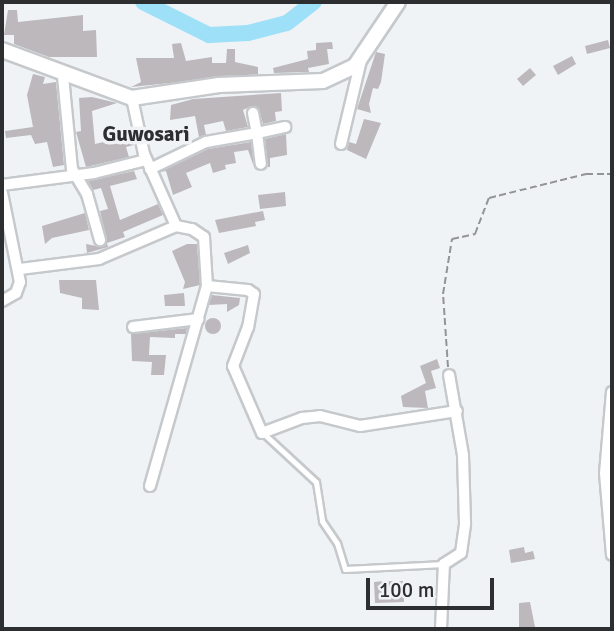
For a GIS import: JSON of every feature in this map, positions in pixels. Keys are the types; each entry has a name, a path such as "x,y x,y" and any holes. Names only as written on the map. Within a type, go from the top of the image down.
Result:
{"main road":[{"path":"2,50 63,76 132,99 219,85 323,81 348,72 362,59 398,2"}],"street":[{"path":"341,144 362,59"},
{"path":"63,76 75,175 87,194 100,240"},
{"path":"132,99 148,165 176,226"},
{"path":"253,113 261,164"},
{"path":"2,185 148,165 206,142 285,127"},
{"path":"2,192 20,269 16,293 2,301"},
{"path":"20,269 99,259 176,226 192,229 204,237 207,286 150,486"},
{"path":"207,286 248,290 254,294 248,327 233,366 262,433 302,418 320,416 360,426 457,411"},
{"path":"133,327 199,319"},
{"path":"441,629 444,564 461,553 466,523 457,411 449,375"},
{"path":"612,392 605,474 612,555"}],"lane":[{"path":"262,433 316,482 323,521 337,543 345,569 444,564"}],"path":[{"path":"449,375 443,294 452,239 475,234 489,198 586,174 612,174"}],"building":[{"path":"8,10 17,10 18,22 83,15 83,31 96,30 97,57 49,57 14,44 14,35 4,35"},
{"path":"608,40 610,48 587,54 585,46"},
{"path":"332,42 333,49 327,49 329,64 308,68 309,72 274,73 273,68 308,59 307,51 316,50 316,43"},
{"path":"181,43 186,61 212,57 212,63 226,63 227,49 235,49 235,62 258,67 258,74 131,87 141,82 136,58 174,58 172,44"},
{"path":"376,52 385,54 381,82 378,89 373,88 369,104 371,113 357,109"},
{"path":"572,56 576,64 558,75 553,66"},
{"path":"530,68 536,75 523,86 517,79"},
{"path":"33,74 45,77 43,84 56,82 64,165 53,167 47,142 35,144 31,135 6,138 5,131 33,127 27,95"},
{"path":"281,93 282,111 275,112 276,121 263,124 259,109 251,106 243,110 248,127 226,131 223,121 204,125 206,135 199,137 195,116 170,120 171,105 193,99"},
{"path":"92,97 117,103 92,111 95,144 132,135 134,145 126,147 129,157 86,167 76,132 81,131 79,98"},
{"path":"364,119 381,123 366,159 347,150 349,142 356,144"},
{"path":"286,134 287,155 270,158 268,167 265,139"},
{"path":"251,142 254,167 248,150 234,152 236,163 225,165 226,169 213,173 210,163 186,173 192,187 173,195 166,171 160,172 208,149"},
{"path":"134,171 137,179 110,186 120,220 158,204 163,215 123,232 125,237 107,243 108,247 87,253 86,244 101,247 107,242 100,211 108,209 101,188 93,190 88,181"},
{"path":"285,192 286,206 260,209 258,195"},
{"path":"263,211 265,220 255,222 256,226 219,233 215,220"},
{"path":"85,213 89,230 52,238 45,244 42,226"},
{"path":"187,244 197,244 200,285 183,289 185,282 172,251"},
{"path":"248,245 250,253 228,264 224,253"},
{"path":"59,280 96,280 99,310 82,309 82,298 60,293"},
{"path":"184,293 185,306 165,306 164,295"},
{"path":"212,295 240,298 239,305 227,312 227,304 209,305"},
{"path":"210,318 216,318 221,326 219,332 210,334 205,329 205,323"},
{"path":"187,328 186,334 175,334 175,338 150,337 149,355 166,355 164,375 151,375 152,362 132,361 131,334"},
{"path":"437,359 440,368 431,371 436,388 425,391 428,408 403,407 401,396 426,383 420,366"},
{"path":"524,547 525,553 533,551 535,559 511,563 509,550"},
{"path":"403,581 404,602 375,603 374,582"},
{"path":"530,602 535,627 519,628 519,603"}],"waterway":[{"path":"143,2 209,35 248,33 287,23 314,2"}],"district":[{"name":"Guwosari","path":"146,134"}]}
